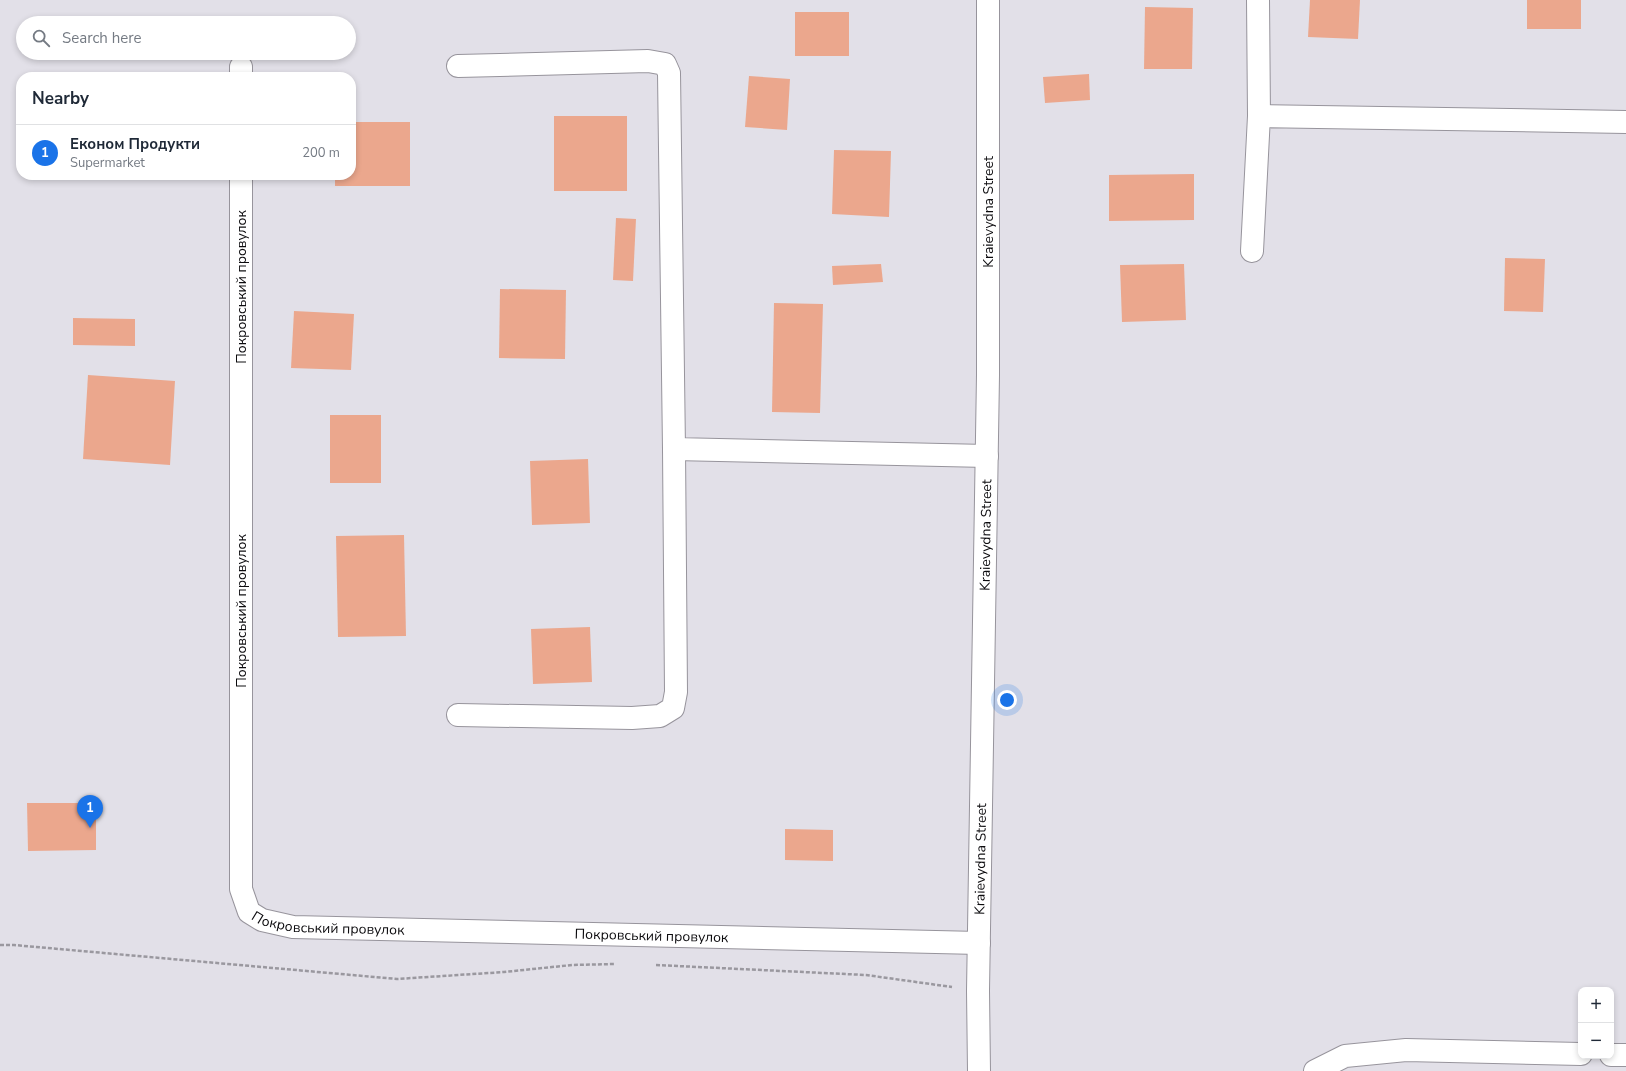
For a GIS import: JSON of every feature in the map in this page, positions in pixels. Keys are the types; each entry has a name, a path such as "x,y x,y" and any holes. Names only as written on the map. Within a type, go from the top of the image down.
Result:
{"street":[{"name":"Kraievydna Street","path":"979,1071 978,991 987,456 988,0"},
{"path":"1252,251 1259,116 1258,0"},
{"path":"458,66 648,61 665,64 669,74 676,692 673,708 660,716 632,718 458,715"},
{"path":"1259,116 1626,122"},
{"name":"Покровський провулок","path":"241,180 241,889 249,912 262,920 293,927 979,943"},
{"path":"674,449 987,456"},
{"path":"1315,1071 1345,1056 1406,1050 1578,1054"},
{"path":"1614,1055 1626,1055"}],"path":[{"path":"0,945 14,944 397,979 504,972 572,965 619,964"},
{"path":"651,964 866,975 978,991"}],"building":[{"path":"1310,0 1360,0 1358,39 1308,37"},
{"path":"1527,0 1581,0 1581,29 1527,29"},
{"path":"1145,7 1193,8 1192,69 1144,69"},
{"path":"795,12 849,12 849,56 795,56"},
{"path":"1089,74 1090,100 1045,103 1043,77"},
{"path":"749,76 790,79 787,130 745,127"},
{"path":"554,116 627,116 627,191 554,191"},
{"path":"356,122 410,122 410,186 335,186 335,180 356,180"},
{"path":"834,150 891,151 889,217 832,214"},
{"path":"1194,174 1194,220 1109,221 1109,175"},
{"path":"616,218 636,219 633,281 613,280"},
{"path":"1505,258 1545,259 1543,312 1504,311"},
{"path":"881,264 883,282 833,285 832,266"},
{"path":"1184,264 1186,320 1122,322 1120,265"},
{"path":"500,289 566,290 565,359 499,358"},
{"path":"774,303 823,304 820,413 772,412"},
{"path":"294,311 354,314 351,370 291,368"},
{"path":"73,318 135,319 135,346 73,345"},
{"path":"88,375 175,381 170,465 83,459"},
{"path":"330,415 381,415 381,483 330,483"},
{"path":"588,459 590,523 532,525 530,461"},
{"path":"404,535 406,636 338,637 336,536"},
{"path":"590,627 592,682 533,684 531,629"},
{"path":"27,803 96,803 96,850 28,851"},
{"path":"785,829 833,830 833,861 785,860"}],"place":[{"name":"Економ Продукти","path":"90,828"}]}
